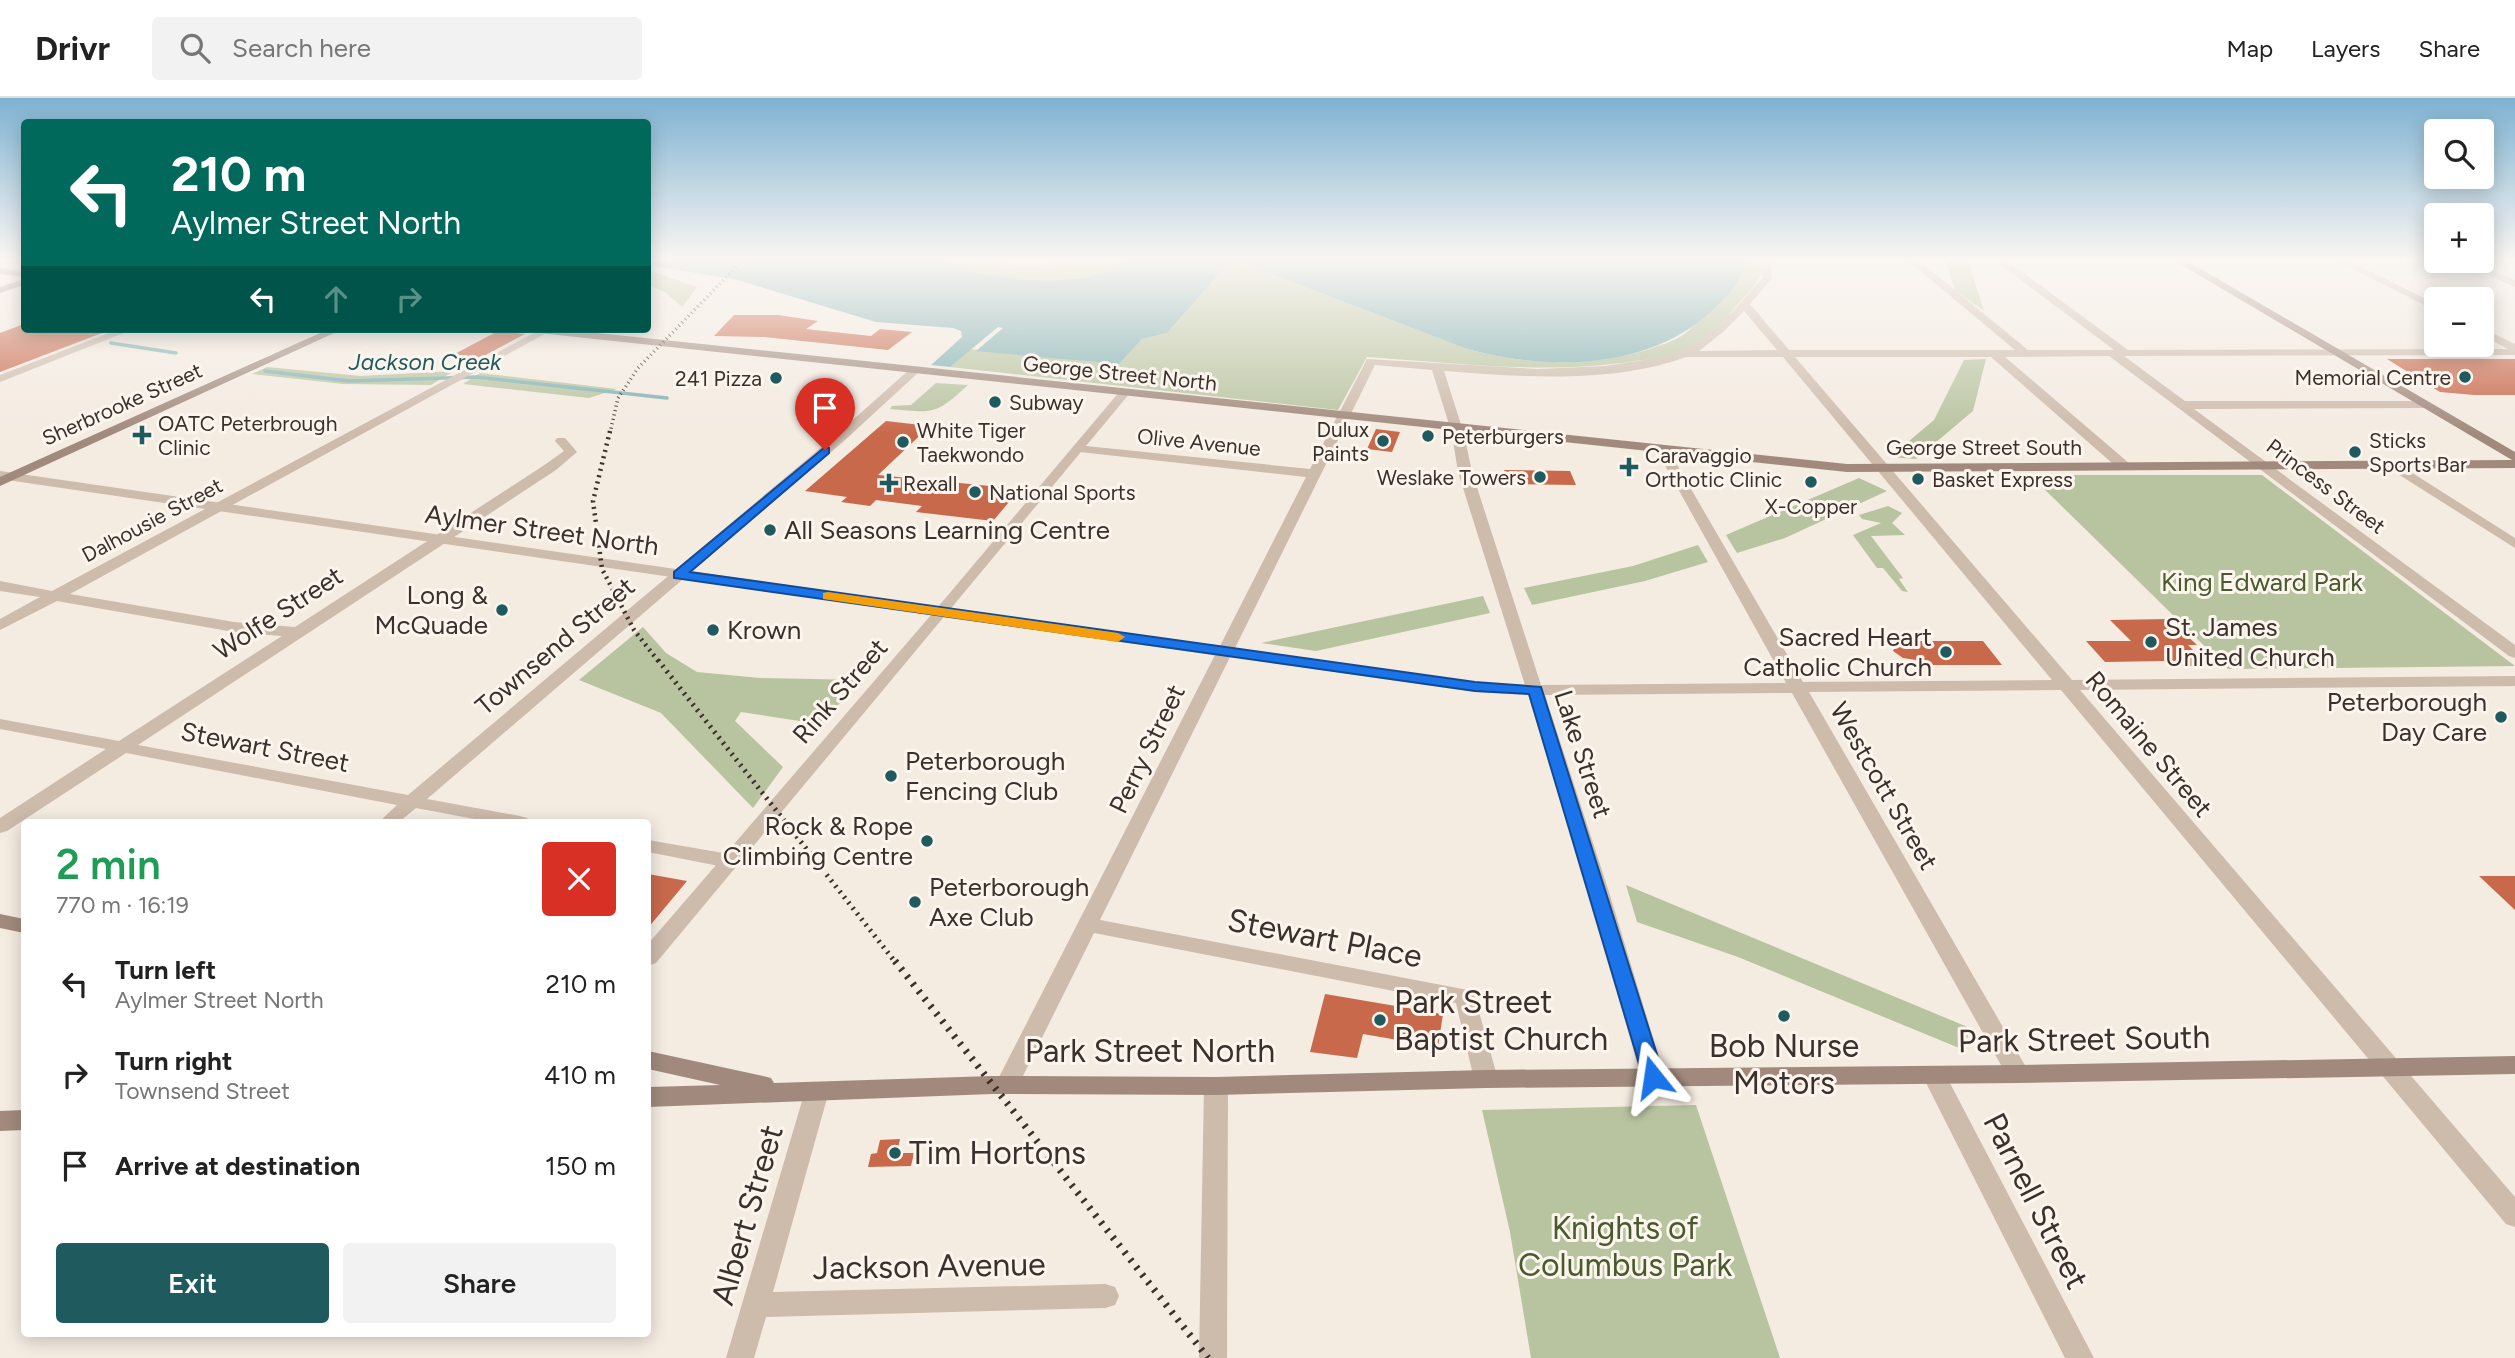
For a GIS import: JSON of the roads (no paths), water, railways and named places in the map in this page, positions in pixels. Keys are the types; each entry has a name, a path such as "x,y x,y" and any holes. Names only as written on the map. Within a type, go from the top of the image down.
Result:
{"main road":[{"path":"2274,317 2515,457"},
{"name":"Sherbrooke Street","path":"4,478 329,333"},
{"name":"George Street North","path":"563,333 1456,428"},
{"name":"George Street South","path":"1456,428 1792,464 1881,468 2515,464"},
{"path":"0,921 21,925"},
{"path":"651,1061 790,1091"},
{"name":"Park Street South","path":"1653,1077 2515,1065"},
{"name":"Park Street North","path":"651,1097 1007,1085 1216,1086 1653,1077"},
{"path":"0,1121 21,1120"}],"street":[{"path":"1684,354 1710,338 1732,317"},
{"name":"Romaine Street","path":"1755,317 2515,1216"},
{"path":"1981,317 2025,353"},
{"path":"2077,317 2126,353"},
{"path":"0,379 119,333"},
{"name":"Dalhousie Street","path":"0,625 541,333"},
{"path":"2494,338 2515,350"},
{"path":"1437,367 1554,373 1598,371 1684,354 2515,350"},
{"path":"1994,353 2125,467"},
{"name":"Princess Street","path":"2112,353 2515,653"},
{"name":"Perry Street","path":"1007,1085 1371,361 1437,367"},
{"name":"Lake Street","path":"1437,367 1456,428 1465,472 1529,678 1536,690 1653,1077"},
{"name":"Townsend Street","path":"392,819 914,371"},
{"name":"Rink Street","path":"651,954 1124,393"},
{"path":"2184,405 2423,404"},
{"name":"Wolfe Street","path":"0,827 571,452 561,440"},
{"name":"Olive Avenue","path":"1080,448 1315,474"},
{"name":"Westcott Street","path":"1663,451 2018,1074"},
{"path":"2395,466 2515,544"},
{"name":"Aylmer Street North","path":"4,478 223,506 679,575 1475,687 1536,690 2515,681"},
{"path":"0,586 234,627 264,627 295,632"},
{"name":"Stewart Street","path":"0,723 503,819"},
{"path":"651,847 729,861"},
{"name":"Stewart Place","path":"1089,925 1465,997 1486,1079"},
{"name":"Parnell Street","path":"1934,1075 2080,1358"},
{"path":"1213,1358 1216,1086"},
{"name":"Albert Street","path":"740,1358 817,1091"},
{"name":"Jackson Avenue","path":"755,1305 1105,1296"}],"water":[{"path":"859,317 1181,317 1167,333 1142,339 1119,364 976,351 1003,328 998,327 950,367 931,365 962,337 961,331 953,328 876,322"},
{"path":"1383,317 1705,317 1680,334 1652,347 1591,361 1528,360 1467,349"}],"waterway":[{"name":"Jackson Creek","path":"111,343 176,353"},
{"name":"Jackson Creek","path":"265,371 349,381 476,377 667,398"}],"railway":[{"path":"610,433 618,398 638,368 688,317"},
{"path":"610,431 593,501 602,569 634,630 659,662"},
{"path":"658,660 896,963"},
{"path":"895,961 1208,1358"}],"place":[{"name":"Memorial Centre","path":"2465,377"},
{"name":"241 Pizza","path":"776,378"},
{"name":"Subway","path":"995,402"},
{"name":"OATC Peterbrough Clinic","path":"142,435"},
{"name":"Peterburgers","path":"1428,436"},
{"name":"Dulux Paints","path":"1383,441"},
{"name":"White Tiger Taekwondo","path":"903,442"},
{"name":"Sticks Sports Bar","path":"2355,452"},
{"name":"Caravaggio Orthotic Clinic","path":"1629,467"},
{"name":"Weslake Towers","path":"1540,477"},
{"name":"Basket Express","path":"1918,479"},
{"name":"X-Copper","path":"1811,482"},
{"name":"Rexall","path":"889,483"},
{"name":"National Sports","path":"975,492"},
{"name":"All Seasons Learning Centre","path":"770,530"},
{"name":"Long & McQuade","path":"502,610"},
{"name":"Krown","path":"713,630"},
{"name":"St. James United Church","path":"2151,642"},
{"name":"Sacred Heart Catholic Church","path":"1946,652"},
{"name":"Peterborough Day Care","path":"2501,717"},
{"name":"Peterborough Fencing Club","path":"891,776"},
{"name":"Rock & Rope Climbing Centre","path":"927,841"},
{"name":"Peterborough Axe Club","path":"915,902"},
{"name":"Bob Nurse Motors","path":"1784,1016"},
{"name":"Park Street Baptist Church","path":"1380,1020"},
{"name":"Tim Hortons","path":"895,1153"}],"park label":[{"name":"King Edward Park","path":"2262,582"},
{"name":"Knights of Columbus Park","path":"1625,1246"}]}
